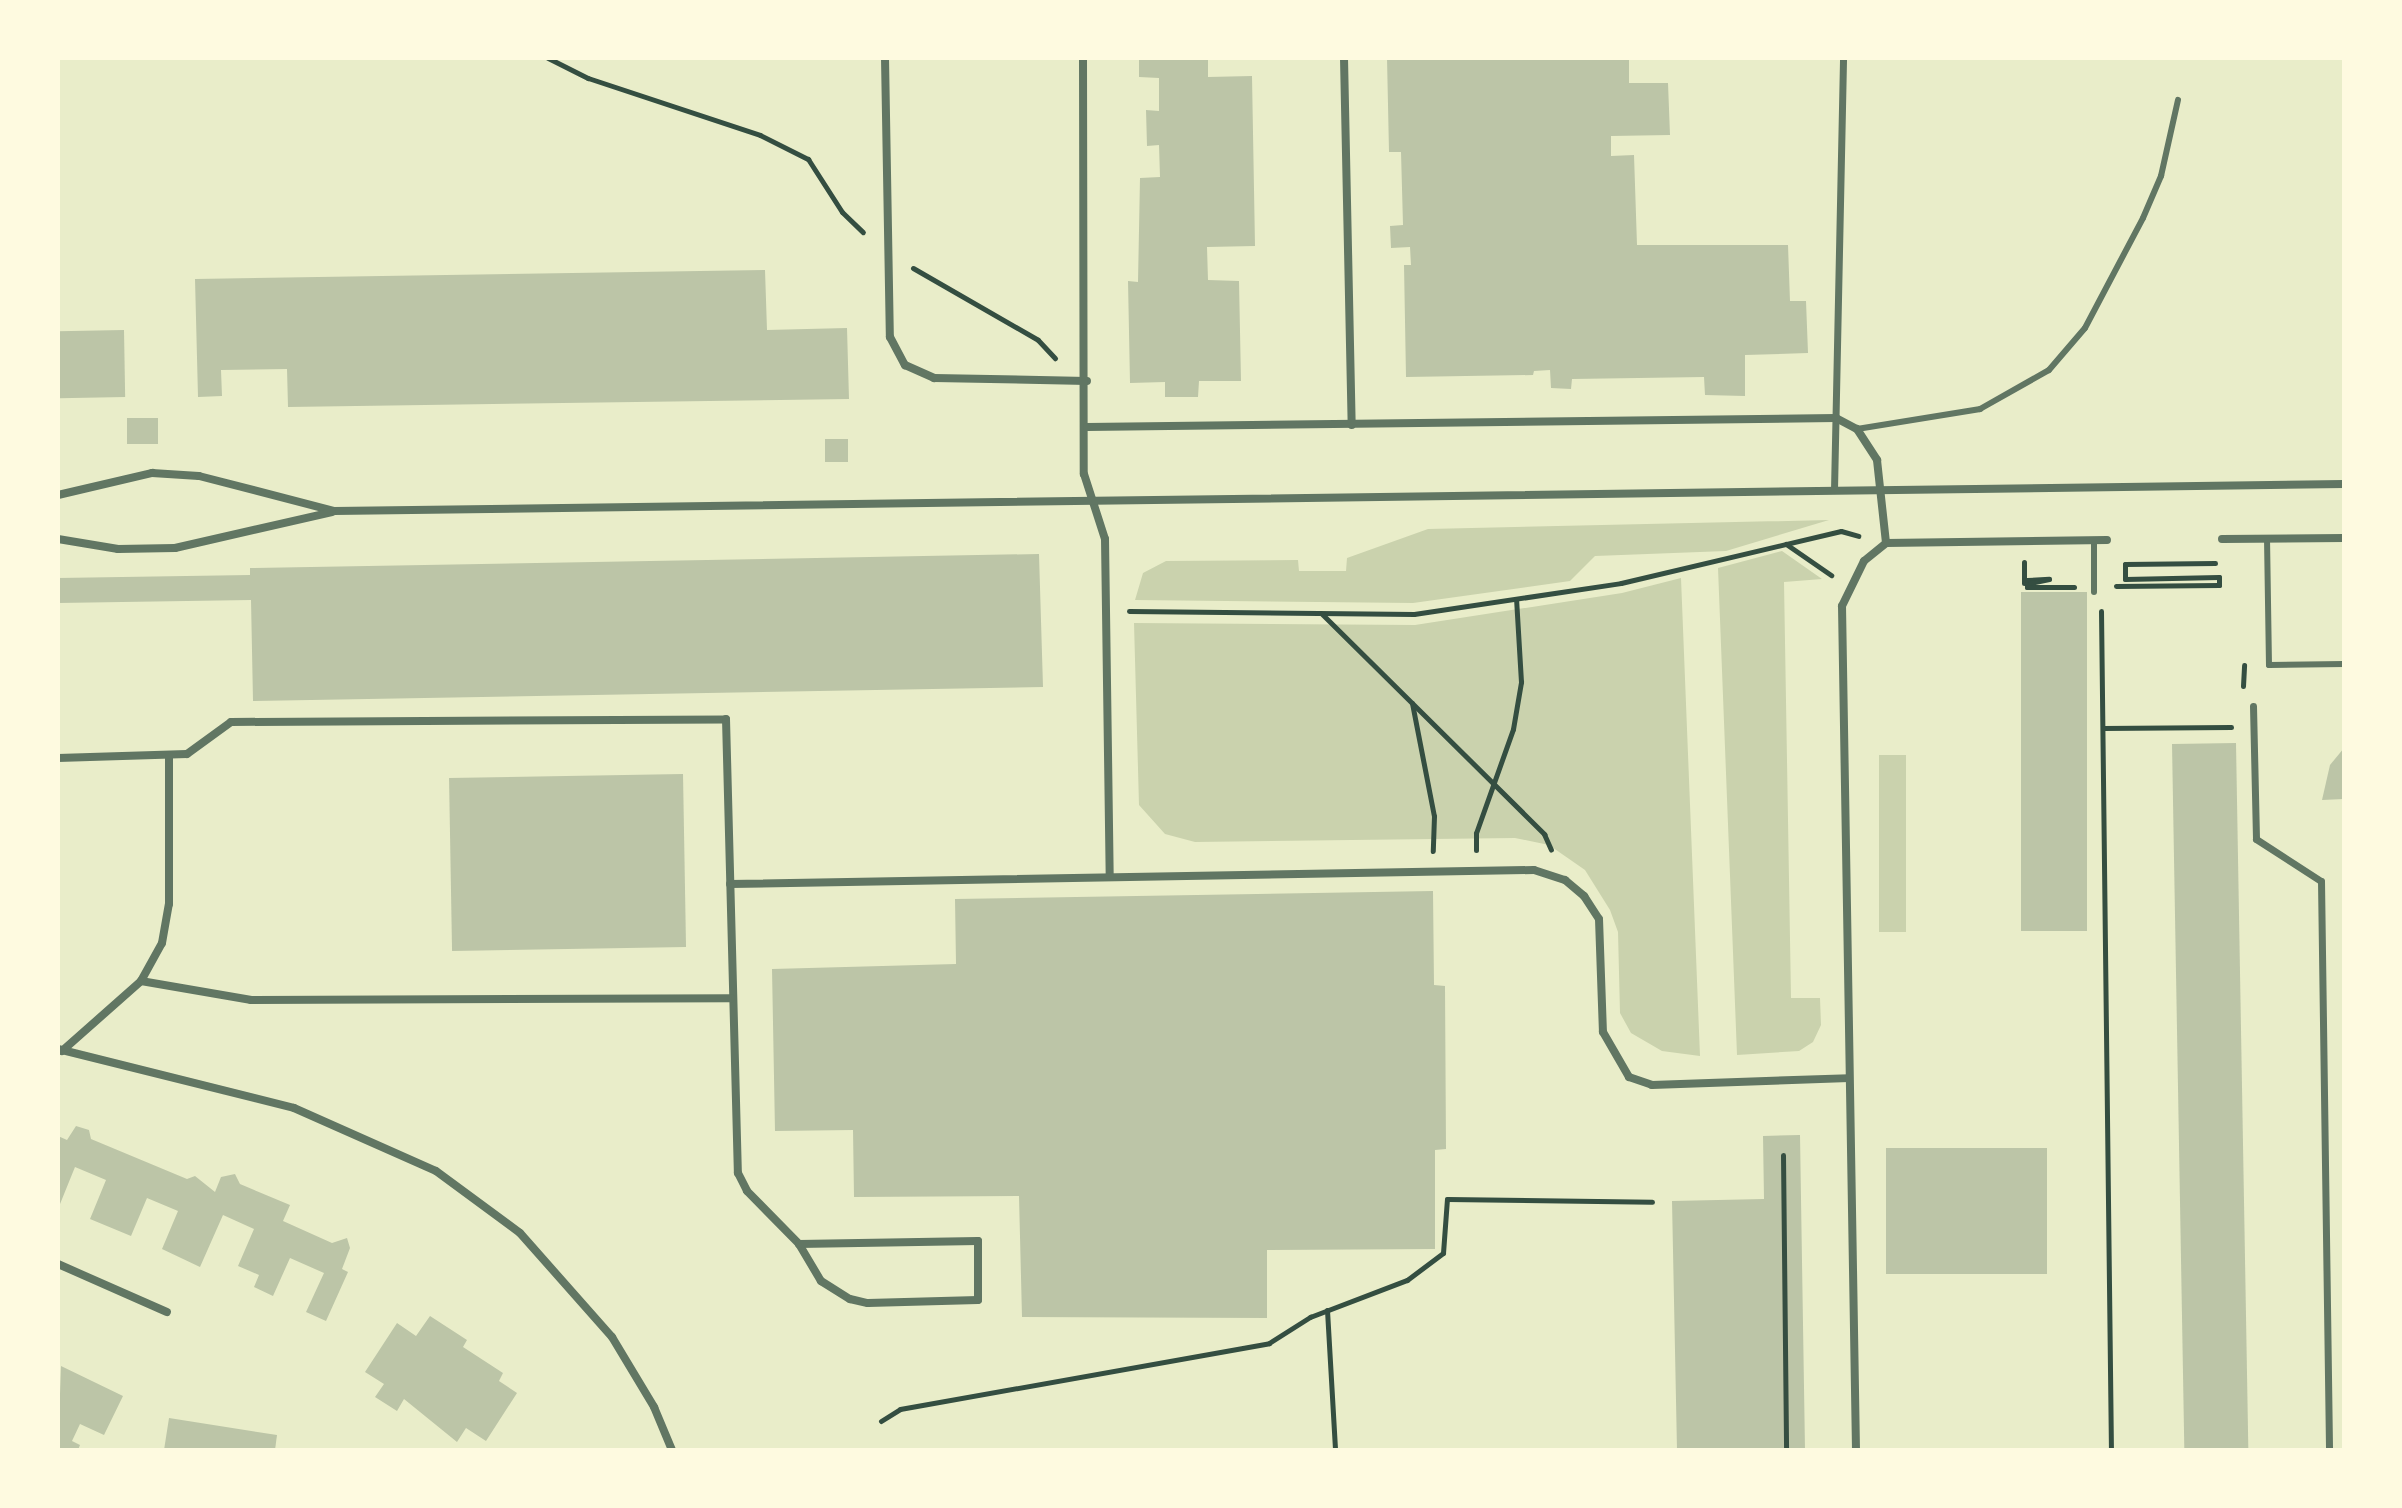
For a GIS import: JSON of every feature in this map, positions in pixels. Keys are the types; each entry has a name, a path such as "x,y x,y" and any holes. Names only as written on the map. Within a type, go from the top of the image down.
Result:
{"street":[{"path":"885,58 890,337 905,365 934,378 1087,381"},
{"path":"1083,58 1087,381 1084,474 1105,539 1110,877"},
{"path":"1344,58 1352,425"},
{"path":"1834,490 1843,58"},
{"path":"1087,427 1836,418 1857,429 1877,460 1886,543"},
{"path":"58,495 152,473 199,476 334,511"},
{"path":"58,539 118,549 175,548 334,511 2344,484"},
{"path":"2222,539 2344,538"},
{"path":"1856,1450 1840,621 1849,584 1864,561 1886,543 2107,540"},
{"path":"2253,706 2256,839 2321,881 2329,1450"},
{"path":"58,758 187,754 231,722 726,719 738,1173 747,1191 799,1244 821,1281 850,1299 868,1303 978,1300 978,1241 799,1244"},
{"path":"60,1050 141,981 162,943 169,904 169,755"},
{"path":"730,884 1534,870 1565,880 1584,896 1599,919 1603,1032 1629,1077 1652,1085 1849,1078"},
{"path":"141,981 251,1000 731,998"},
{"path":"60,1050 294,1108 436,1171 520,1233 612,1337 654,1407 672,1450"},
{"path":"58,1264 167,1312"}],"lane":[{"path":"1857,429 1980,409 2049,370 2085,328 2143,218 2161,176 2178,100"},
{"path":"2267,538 2269,665 2344,664"},
{"path":"2091,589 2094,540"}],"path":[{"path":"548,58 588,78 760,135 808,159 842,212 890,257 1038,340 1068,381"},
{"path":"1107,611 1414,614 1516,599 1697,565 1841,531 1886,543"},
{"path":"1786,544 1849,584"},
{"path":"2101,586 2219,585 2219,577 2125,579 2125,564 2220,563"},
{"path":"1697,565 1698,574"},
{"path":"2028,582 2027,587 2091,589"},
{"path":"1476,871 1476,833 1494,783 1521,682 1516,599"},
{"path":"2101,607 2111,1450"},
{"path":"1322,613 1544,834 1565,880"},
{"path":"1411,701 1434,816 1432,872"},
{"path":"2103,728 2252,726"},
{"path":"1783,1155 1786,1450"},
{"path":"881,1421 900,1409 1269,1343 1327,1310 1407,1280 1443,1253 1447,1199 1652,1202"},
{"path":"1327,1310 1335,1450"}],"green space":[{"path":"1829,520 1726,551 1595,556 1570,581 1413,603 1135,600 1143,573 1166,561 1298,560 1299,571 1346,571 1347,558 1428,529"},
{"path":"1782,551 1822,579 1784,582 1791,998 1820,998 1821,1025 1813,1042 1799,1051 1737,1055 1718,568"},
{"path":"1681,578 1700,1056 1662,1051 1631,1033 1620,1013 1618,932 1610,910 1585,870 1549,845 1515,838 1195,842 1165,834 1139,805 1134,623 1415,625 1622,593"},
{"path":"1879,755 1906,755 1906,932 1879,932"}],"building":[{"path":"1139,58 1208,58 1208,77 1252,76 1255,246 1207,247 1208,280 1239,281 1241,381 1199,381 1198,397 1165,397 1165,382 1130,383 1128,281 1138,282 1140,178 1160,177 1159,145 1147,146 1146,110 1159,111 1159,78 1139,77"},
{"path":"1387,58 1629,58 1629,83 1668,83 1670,135 1611,136 1611,156 1634,155 1637,245 1788,245 1790,301 1806,301 1808,353 1745,355 1745,396 1705,395 1704,377 1572,379 1571,389 1551,388 1550,370 1534,371 1533,375 1406,377 1404,265 1411,265 1410,247 1391,248 1390,226 1403,225 1401,152 1389,152"},
{"path":"765,270 767,330 847,328 849,399 288,407 287,369 221,370 222,396 198,397 195,279"},
{"path":"124,330 125,397 59,398 58,331"},
{"path":"127,418 158,418 158,444 127,444"},
{"path":"825,439 848,439 848,462 825,462"},
{"path":"1039,554 1043,687 253,701 251,600 58,603 58,578 250,575 250,568"},
{"path":"2021,592 2087,592 2087,931 2021,931"},
{"path":"2236,743 2248,1450 2184,1450 2172,744"},
{"path":"2344,748 2344,799 2322,800 2330,765"},
{"path":"683,774 686,947 452,951 449,778"},
{"path":"1433,891 1434,985 1445,986 1446,1149 1435,1150 1435,1249 1267,1250 1267,1318 1022,1317 1019,1196 854,1197 853,1130 775,1131 772,969 956,964 955,899"},
{"path":"76,1126 89,1130 91,1139 187,1179 195,1176 215,1192 221,1177 235,1174 240,1184 290,1205 283,1221 332,1243 347,1238 350,1248 342,1269 348,1272 326,1321 306,1312 324,1273 290,1258 273,1296 254,1287 259,1275 238,1266 254,1229 223,1215 200,1267 162,1249 178,1211 147,1198 131,1236 90,1219 106,1180 75,1167 58,1209 58,1136 67,1140"},
{"path":"1800,1135 1805,1450 1677,1450 1672,1201 1764,1199 1763,1136"},
{"path":"1886,1148 2047,1148 2047,1274 1886,1274"},
{"path":"430,1316 467,1340 463,1347 503,1373 499,1381 517,1393 486,1441 466,1428 457,1442 404,1399 397,1411 375,1397 384,1384 365,1372 397,1323 416,1336"},
{"path":"61,1366 123,1396 104,1435 80,1424 72,1441 80,1445 78,1450 58,1450"},
{"path":"169,1418 277,1435 275,1450 164,1450"}]}
